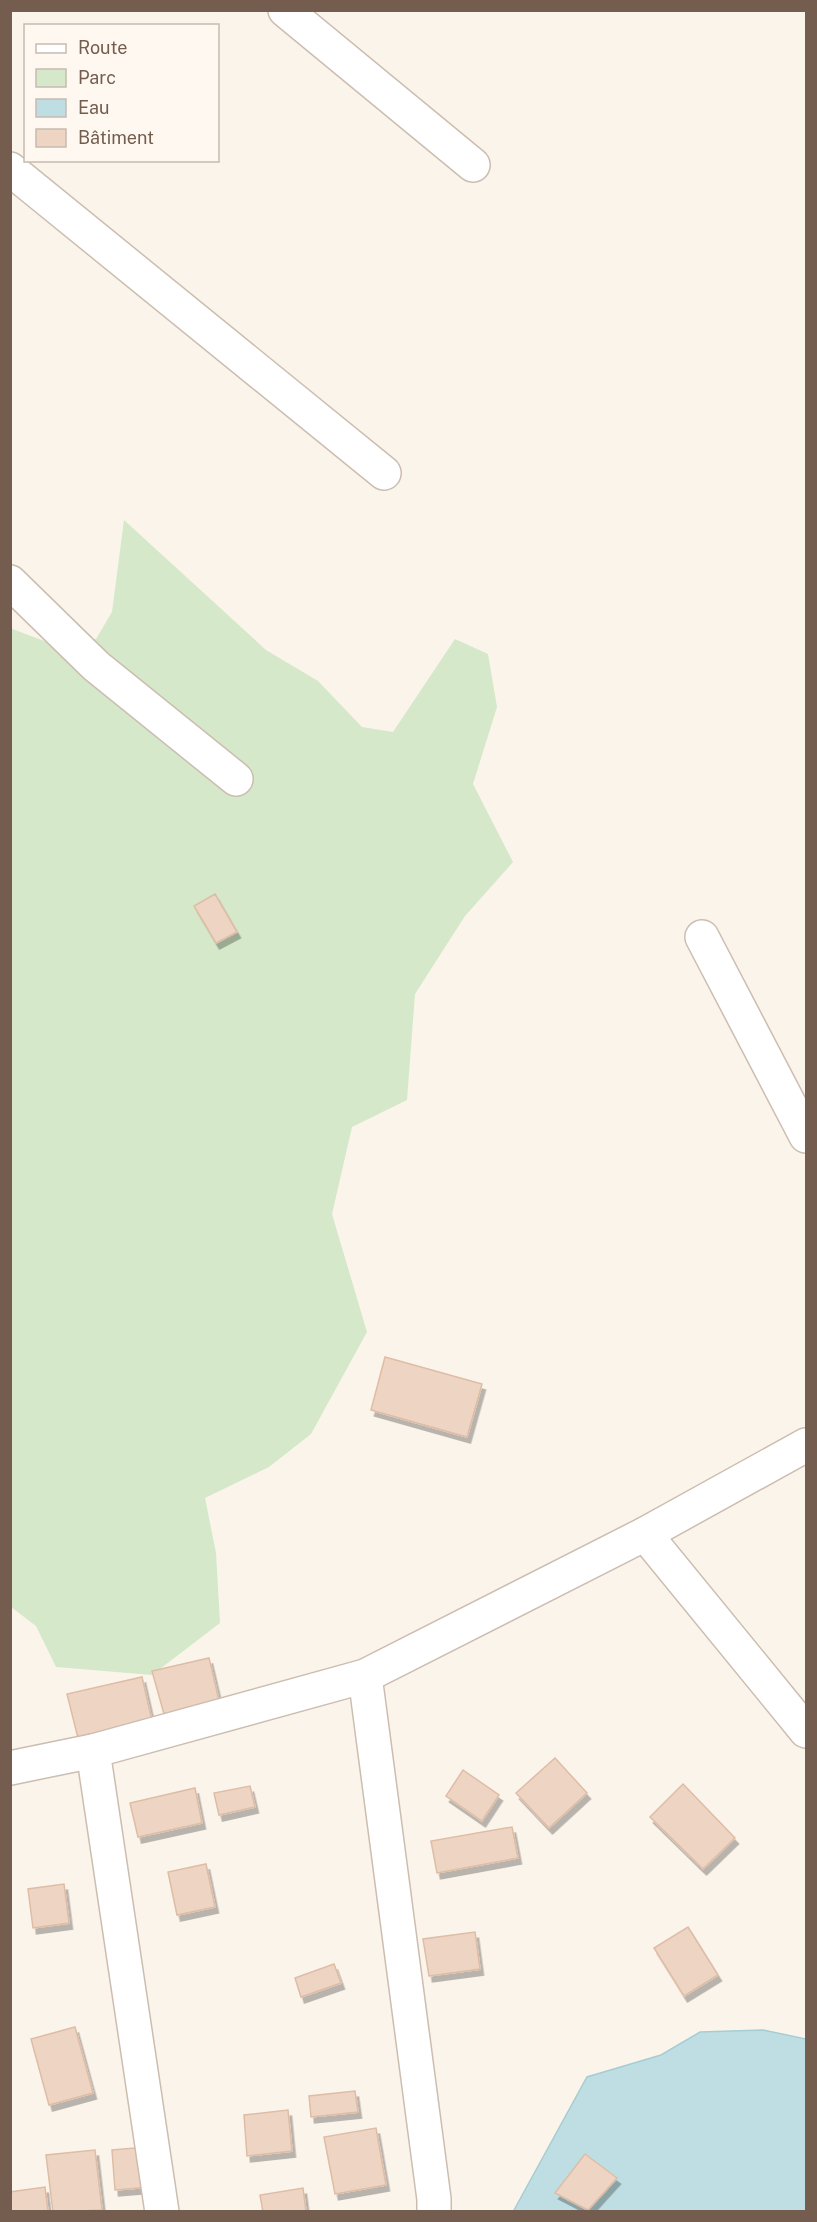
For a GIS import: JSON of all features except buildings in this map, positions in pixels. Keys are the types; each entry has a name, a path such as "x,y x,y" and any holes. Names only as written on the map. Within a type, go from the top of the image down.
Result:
{"street":[{"path":"285,10 473,165"},
{"path":"10,169 384,473"},
{"path":"10,582 96,666 236,780"},
{"path":"702,937 807,1136"},
{"path":"10,1768 93,1751 365,1676 645,1534 807,1445"},
{"path":"645,1534 807,1731"},
{"path":"365,1676 433,2187 434,2211"},
{"path":"93,1751 162,2211"}],"green space":[{"path":"124,520 266,650 318,681 362,727 393,732 455,639 488,654 497,707 473,784 513,862 465,916 415,994 407,1100 352,1127 332,1214 367,1332 311,1434 269,1467 205,1498 216,1553 220,1623 152,1675 56,1667 36,1626 11,1607 10,628 52,644 96,639 112,612"}],"water":[{"path":"763,2030 806,2039 806,2211 513,2212 587,2077 661,2055 700,2032"}]}
